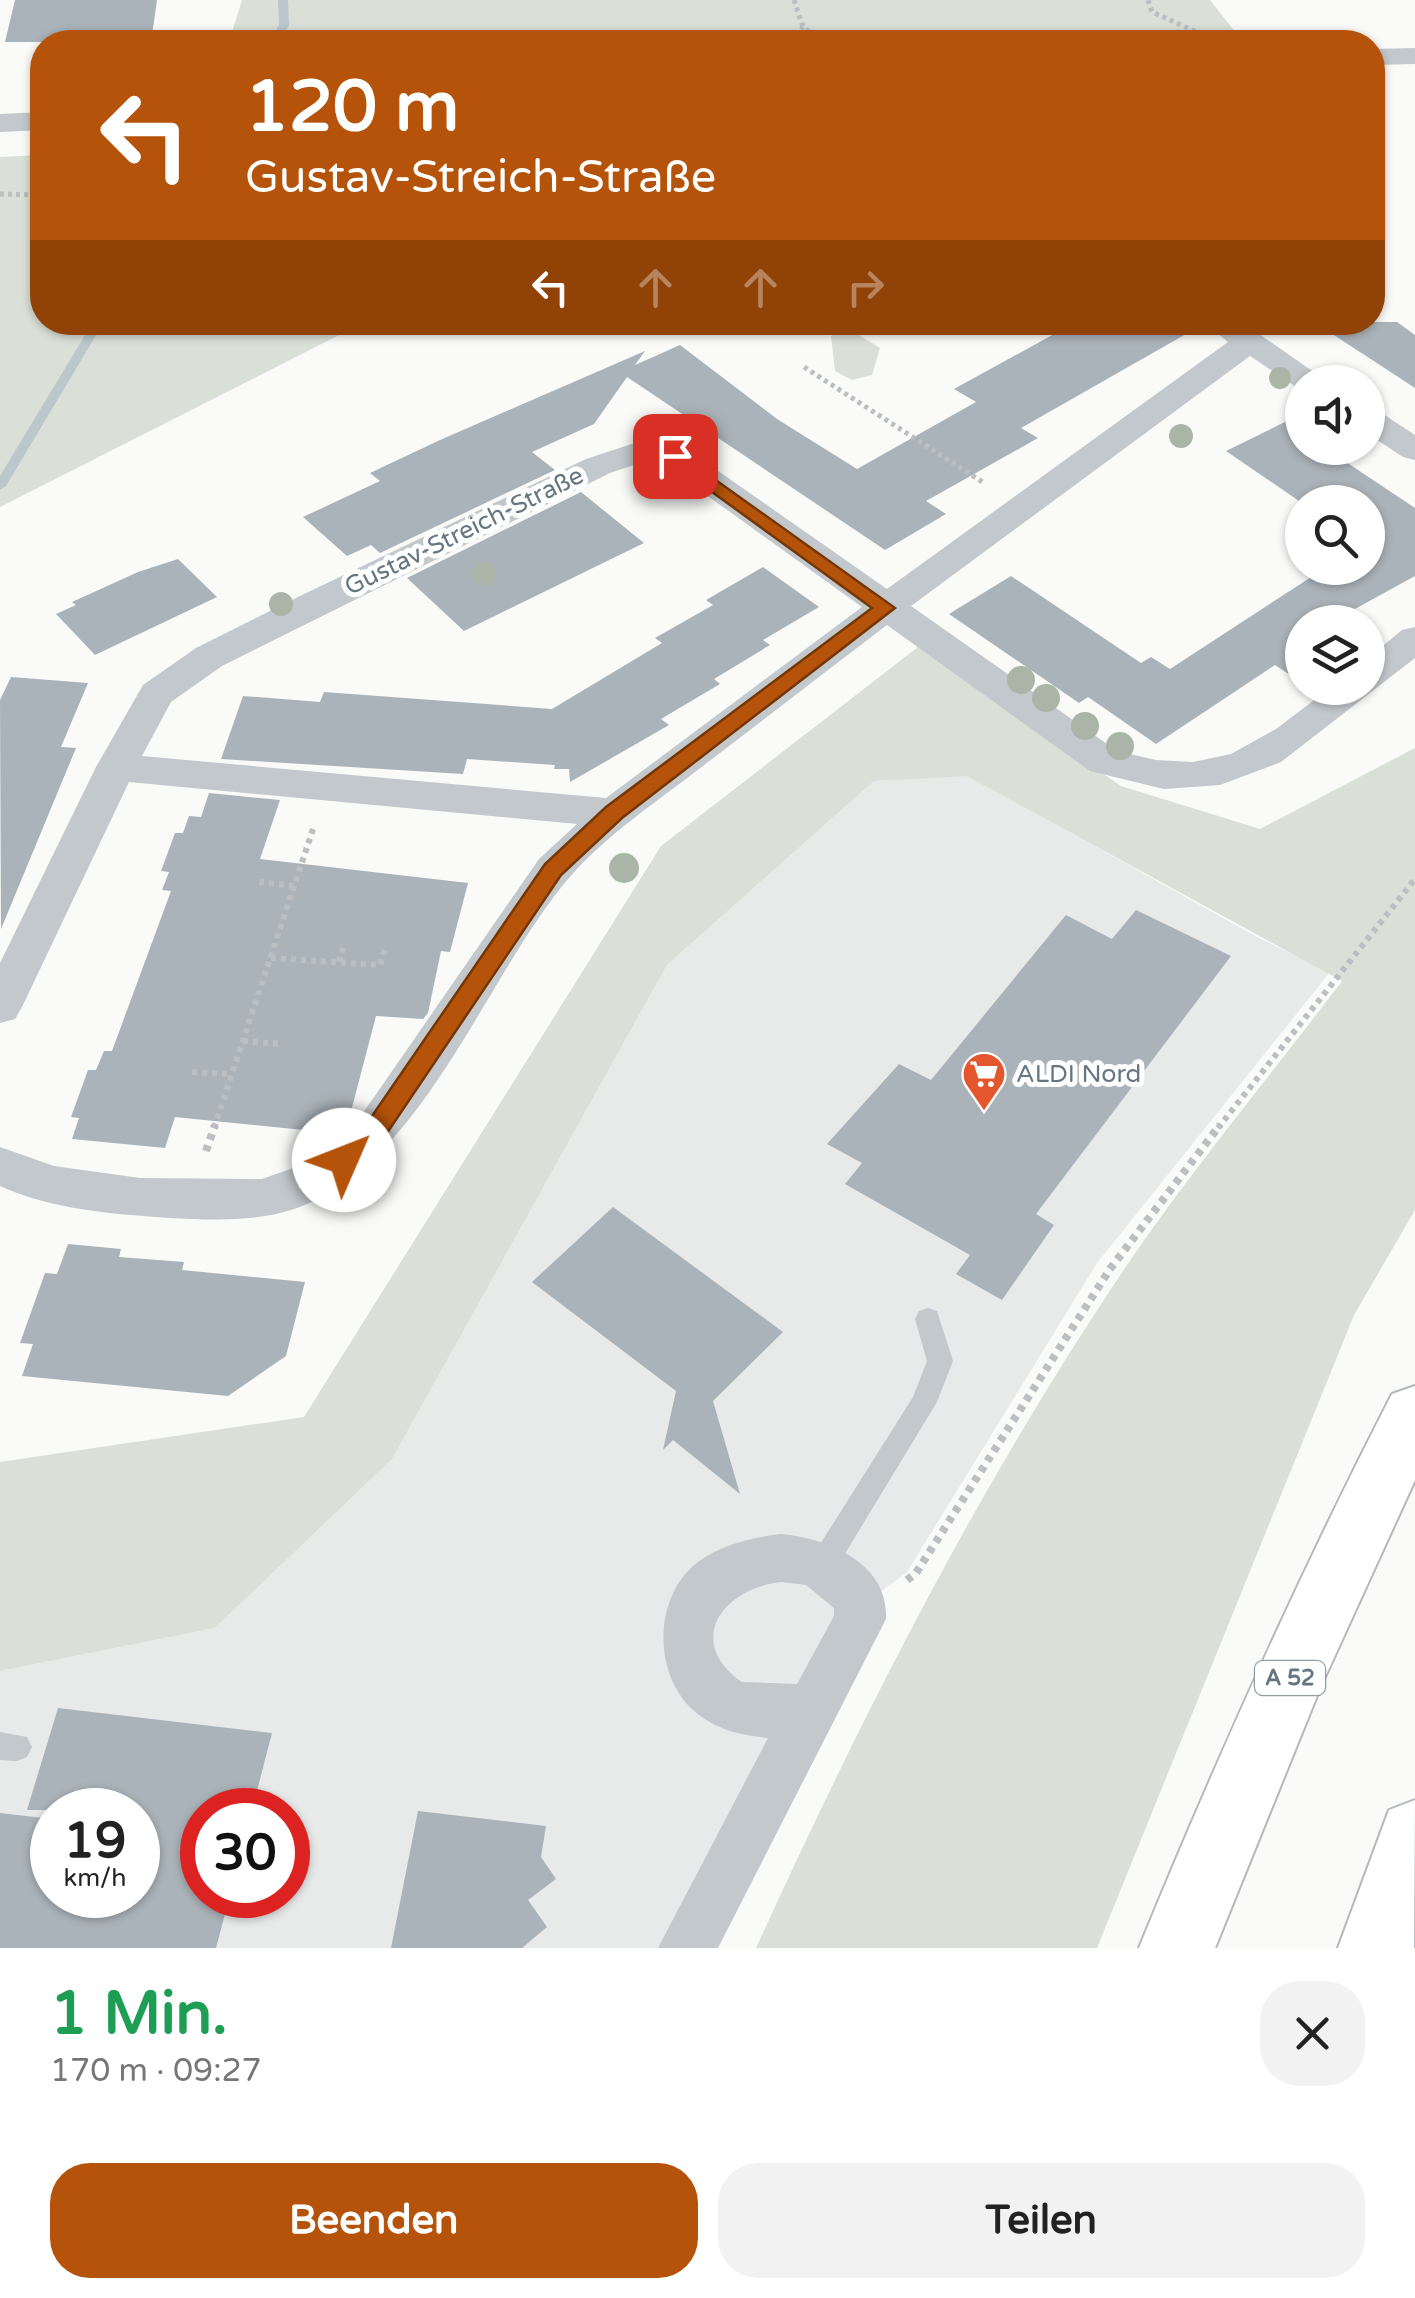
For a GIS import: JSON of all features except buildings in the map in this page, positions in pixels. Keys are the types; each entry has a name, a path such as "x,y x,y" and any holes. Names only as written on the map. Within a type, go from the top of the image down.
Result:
{"highway":[{"name":"A 52","path":"1177,1948 1231,1810 1364,1514 1415,1414"},
{"path":"1376,1948 1415,1836"}],"street":[{"path":"1385,57 1415,56"},
{"path":"0,123 30,122"},
{"path":"1239,335 1285,365"},
{"path":"0,1165 55,1187 218,1202 283,1194 344,1160 379,1126 553,869 614,813 885,608 1249,342"},
{"path":"1385,430 1415,450"},
{"name":"Gustav-Streich-Straße","path":"0,1007 116,767 156,694 209,657 598,466 659,445 885,608"},
{"path":"885,608 1104,761 1165,776 1226,773 1278,748 1332,705"},
{"path":"1385,663 1415,639"},
{"path":"116,767 614,813"},
{"path":"687,1948 816,1706 860,1619 861,1599 822,1566 793,1558 733,1566 704,1594 689,1619 688,1651 720,1699 751,1709 792,1714 816,1706"}],"lane":[{"path":"822,1566 924,1402 940,1361 928,1318"}],"path":[{"path":"794,0 807,30"},
{"path":"1148,0 1152,12 1192,30"},
{"path":"0,194 30,195"},
{"path":"804,367 1022,508"},
{"path":"190,1200 328,786"},
{"path":"860,1619 916,1573 1110,1268 1346,962 1415,879"},
{"path":"260,882 294,886"},
{"path":"339,962 343,948"},
{"path":"271,958 380,965 385,949"},
{"path":"243,1041 282,1044"},
{"path":"192,1072 232,1074"}],"shaded area":[{"path":"242,0 1210,0 1234,30 233,30"},
{"path":"30,156 30,335 339,335 0,507 0,157"},
{"path":"859,335 880,348 872,375 852,380 835,371 831,336"},
{"path":"918,647 1121,786 1260,829 1415,748 1415,1210 1354,1315 1097,1948 756,1948 880,1690 1017,1439 1145,1239 1342,981 967,776 874,781 667,965 392,1459 215,1628 0,1671 0,1462 304,1417 661,846"},
{"path":"967,775 1257,937 1330,972 1097,1263 907,1572 848,1617 675,1948 0,1948 0,1671 215,1628 392,1459 667,965 874,781"}],"waterway":[{"path":"281,30 283,0"},
{"path":"0,486 91,335"}],"place":[{"name":"ALDI Nord","path":"984,1112"}],"route":[{"path":"344,1160 379,1126 553,869 614,813 885,608 675,456"}]}
